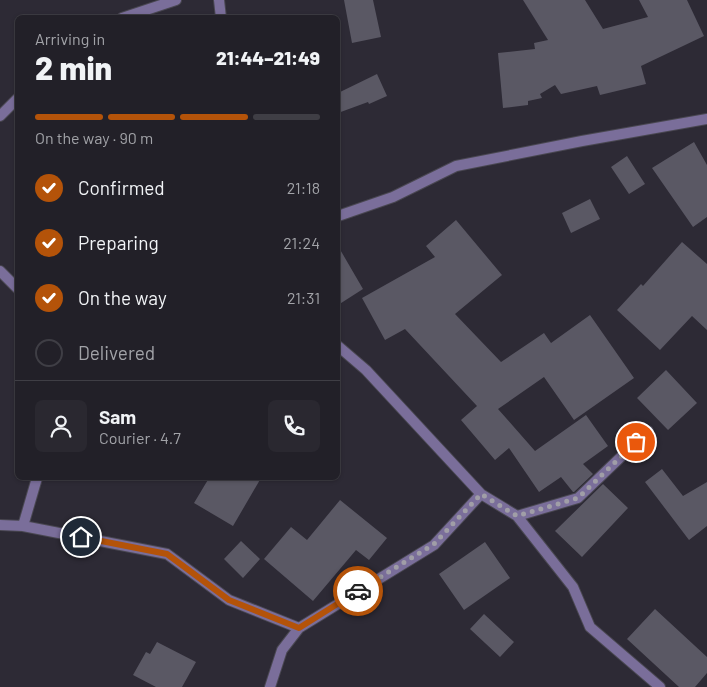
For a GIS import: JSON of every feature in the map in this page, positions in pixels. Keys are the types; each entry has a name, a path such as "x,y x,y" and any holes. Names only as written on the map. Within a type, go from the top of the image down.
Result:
{"street":[{"path":"131,15 176,0"},
{"path":"219,0 221,15"},
{"path":"0,116 15,101"},
{"path":"340,215 393,197 456,166 707,119"},
{"path":"0,271 15,286"},
{"path":"340,348 366,370 481,494 517,516 573,587 590,627 660,687"},
{"path":"517,516 578,498 648,431"},
{"path":"23,526 37,480"},
{"path":"270,687 282,650 299,628 434,544 481,494"},
{"path":"0,525 23,526 167,554 229,600 299,628"}],"building":[{"path":"344,0 373,0 381,37 352,43"},
{"path":"523,0 585,0 603,29 648,17 639,0 687,0 704,36 641,66 646,84 600,95 597,86 561,94 555,85 540,94 542,98 528,101 528,105 503,108 498,53 535,49 534,43 548,40"},
{"path":"377,74 387,96 369,104 368,102 340,112 340,92"},
{"path":"694,142 707,165 707,217 693,227 652,168"},
{"path":"627,156 645,184 629,194 611,167"},
{"path":"590,199 600,219 571,233 562,213"},
{"path":"456,220 502,275 455,314 501,362 544,333 551,343 590,315 634,378 574,420 544,377 498,409 535,451 586,415 608,446 583,464 593,474 574,492 561,477 539,492 509,448 495,460 461,420 477,406 405,329 385,340 362,298 435,257 426,246"},
{"path":"682,242 707,264 707,330 692,316 660,350 617,310 641,284 643,286"},
{"path":"340,249 363,289 340,304"},
{"path":"666,370 697,403 668,430 637,398"},
{"path":"662,469 683,496 707,482 707,526 689,540 645,482"},
{"path":"208,480 260,480 233,526 194,503"},
{"path":"603,484 628,508 582,557 555,531"},
{"path":"340,500 387,538 369,560 356,550 313,601 264,559 291,527 307,540"},
{"path":"241,541 260,559 243,578 224,559"},
{"path":"485,542 510,578 464,610 439,574"},
{"path":"655,609 707,657 707,673 695,687 679,687 627,639"},
{"path":"484,614 514,642 500,657 470,629"},
{"path":"157,642 196,662 182,687 156,687 133,675 146,652 150,654"}],"way so far":[{"path":"358,591 434,544 481,494 517,516 578,498 636,442"}],"route":[{"path":"81,537 167,554 229,600 299,628 358,591"}]}
